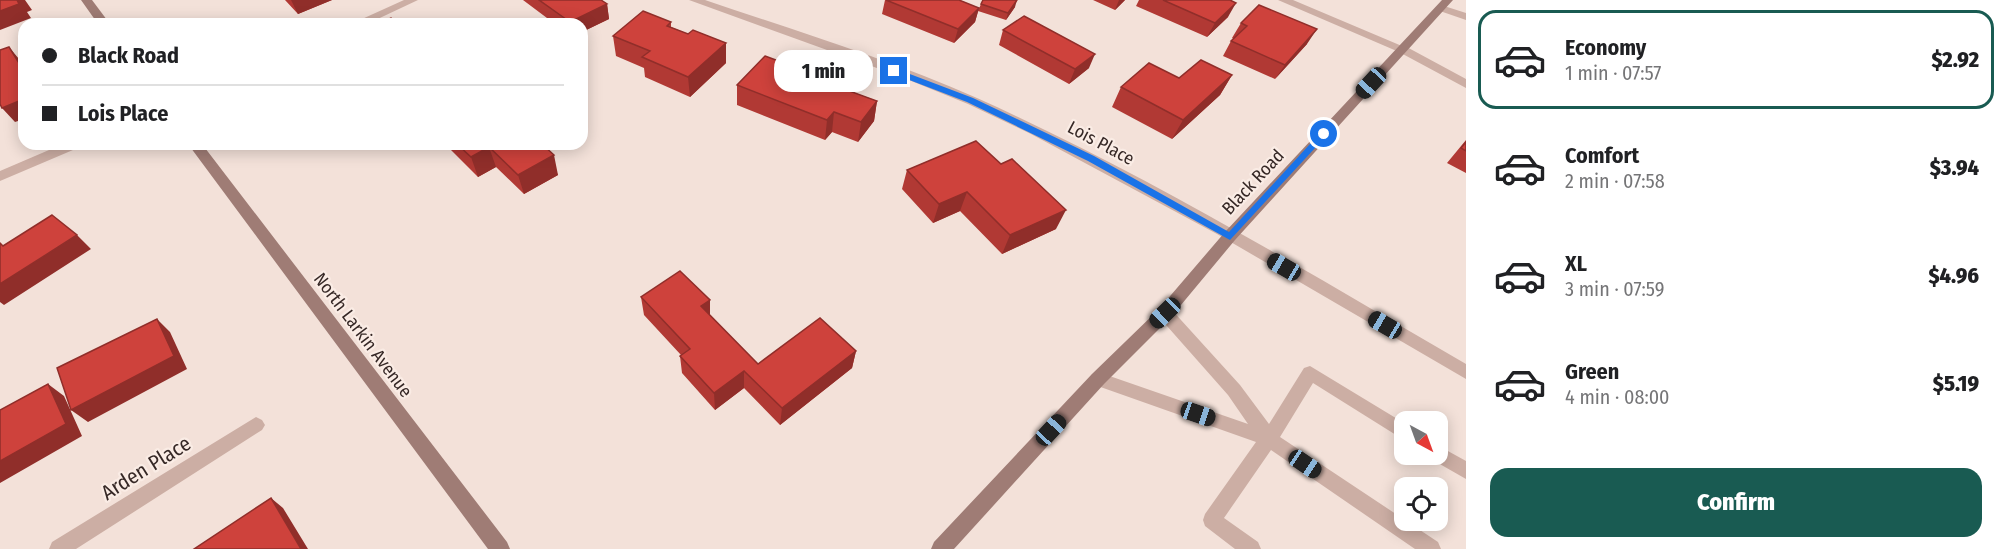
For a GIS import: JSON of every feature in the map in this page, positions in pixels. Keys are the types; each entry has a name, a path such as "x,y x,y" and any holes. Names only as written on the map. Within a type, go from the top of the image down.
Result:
{"main road":[{"path":"86,0 100,18"},
{"name":"Black Road","path":"941,549 1098,378 1165,313 1230,237 1445,4"},
{"name":"North Larkin Avenue","path":"200,150 500,549"}],"street":[{"path":"371,18 413,0"},
{"name":"Lois Place","path":"694,0 856,56 970,100 1091,158 1466,372"},
{"path":"1283,0 1403,49 1466,84"},
{"path":"1445,4 1466,17"},
{"path":"0,177 61,150"},
{"path":"1165,313 1234,390 1269,439"},
{"path":"1251,549 1212,520 1269,439 1310,373 1394,426"},
{"path":"1098,378 1269,439 1431,549"},
{"name":"Arden Place","path":"59,549 256,425"},
{"path":"1448,460 1466,471"}],"building":[{"path":"0,0 17,0 19,4 0,11"},
{"path":"539,0 601,0 607,4 578,18 564,18"},
{"path":"886,0 959,0 979,8 958,29"},
{"path":"983,0 1017,0 1008,13 981,4"},
{"path":"1163,0 1230,0 1236,3 1215,23"},
{"path":"1259,5 1317,29 1285,65 1231,41 1247,26 1241,23"},
{"path":"643,11 671,22 667,26 688,34 693,30 726,43 688,77 642,57 650,51 613,36"},
{"path":"1024,16 1095,54 1075,69 1003,30"},
{"path":"9,47 18,61 18,101 2,108 0,104 0,50"},
{"path":"765,56 803,70 800,73 877,101 861,122 834,112 827,120 737,85"},
{"path":"1201,60 1232,75 1183,120 1121,87 1149,63 1179,78"},
{"path":"976,141 1001,164 1012,159 1066,210 1010,235 967,192 939,204 907,170"},
{"path":"463,150 484,150 471,157"},
{"path":"492,150 549,150 554,155 518,175"},
{"path":"52,215 77,235 0,284 0,243 3,246"},
{"path":"680,271 710,300 701,306 758,364 820,318 856,351 782,408 744,371 714,393 680,356 690,349 641,297"},
{"path":"157,319 174,356 71,410 57,368"},
{"path":"48,384 66,424 0,461 0,410"},
{"path":"271,498 301,549 194,549"}],"route":[{"path":"894,71 970,100 1091,158 1230,237 1324,134"}]}
